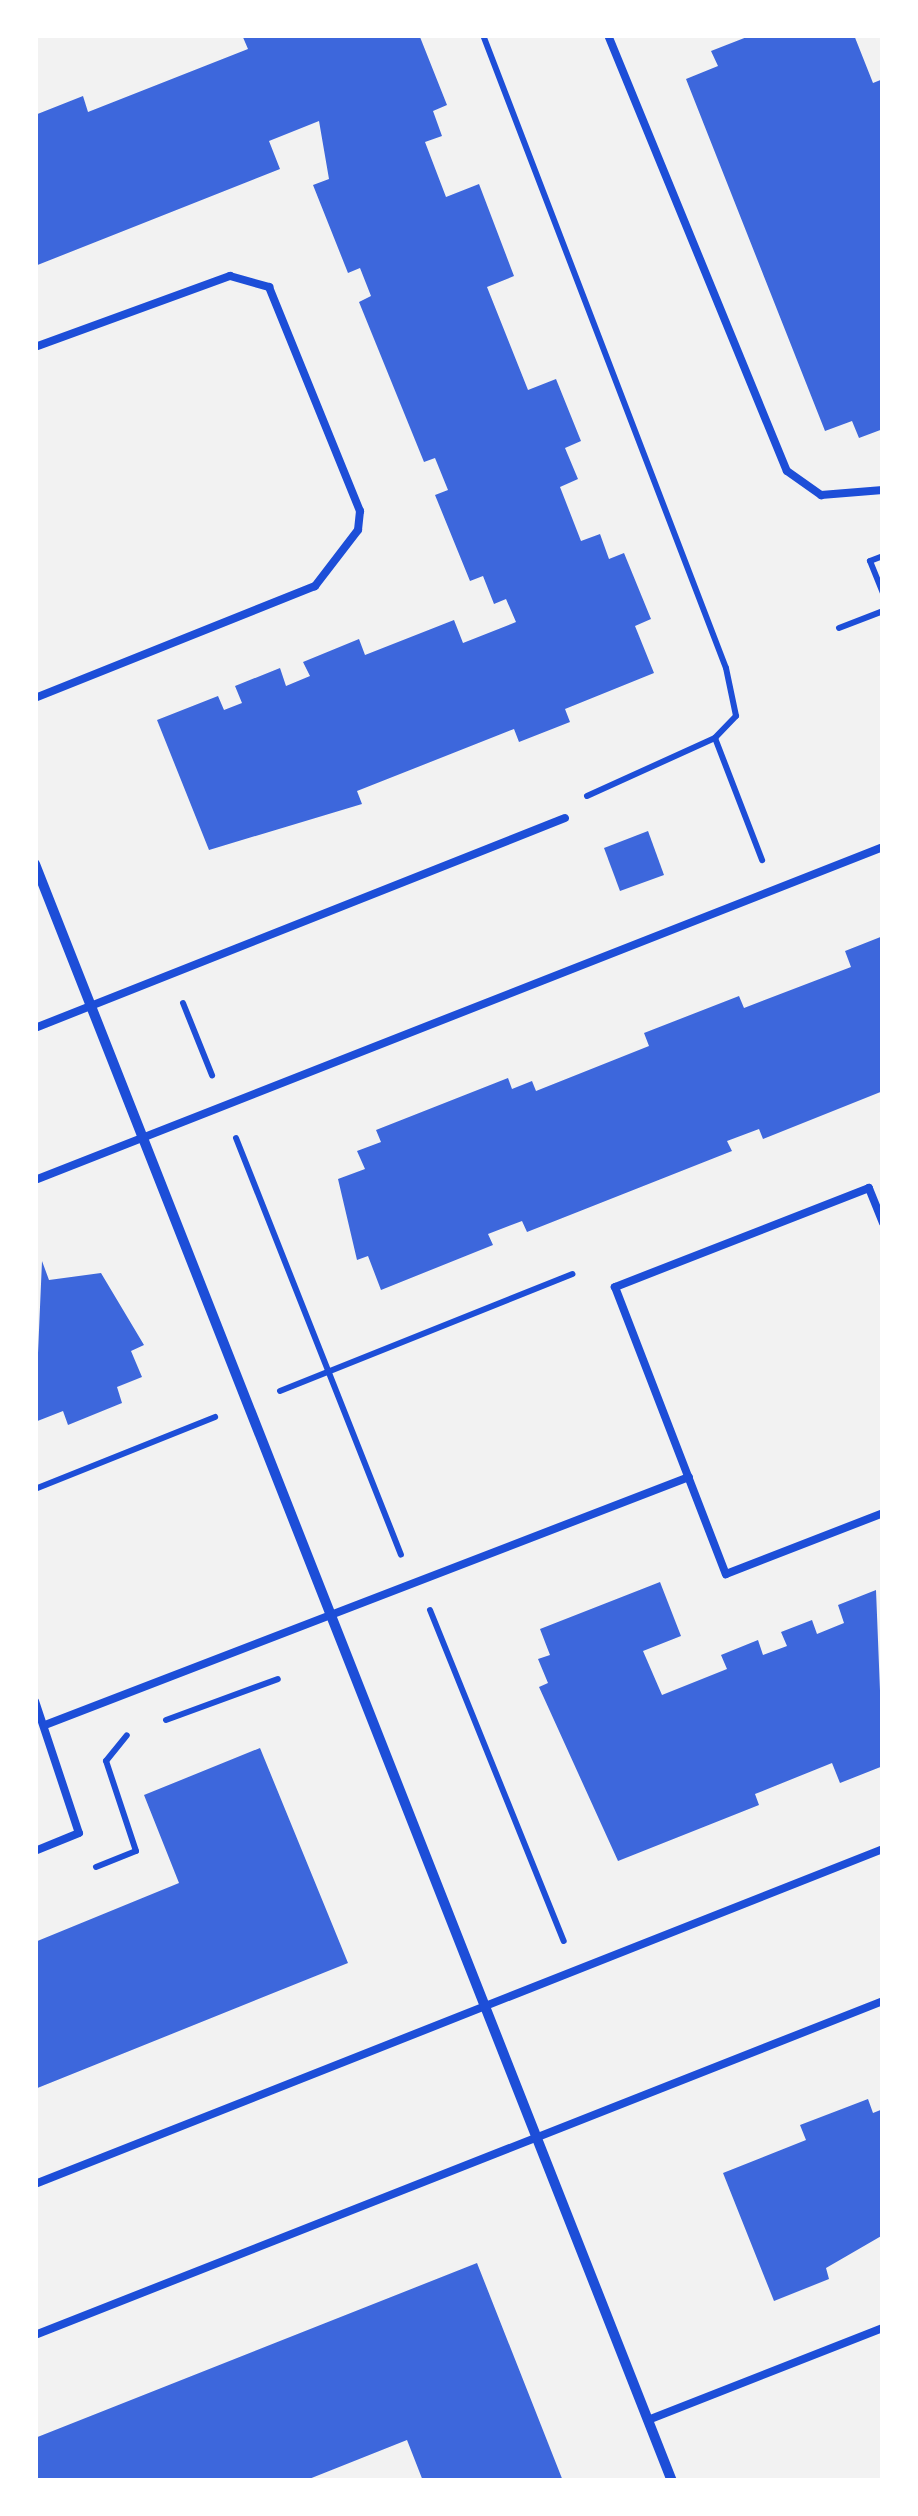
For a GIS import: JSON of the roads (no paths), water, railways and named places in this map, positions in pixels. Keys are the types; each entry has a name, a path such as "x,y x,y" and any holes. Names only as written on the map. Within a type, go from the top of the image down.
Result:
{"street":[{"path":"35,864 533,2138 672,2481"}],"lane":[{"path":"608,35 787,472 821,495 883,490"},
{"path":"35,347 230,276 269,288 360,511 358,530 315,586 35,698"},
{"path":"35,1028 565,818"},
{"path":"35,1180 883,847"},
{"path":"883,1223 870,1188 615,1287 726,1574 883,1513"},
{"path":"46,1725 688,1477"},
{"path":"35,1702 46,1725 78,1833 35,1851"},
{"path":"35,2184 883,1849"},
{"path":"35,2336 883,2001"},
{"path":"648,2420 883,2328"}]}
